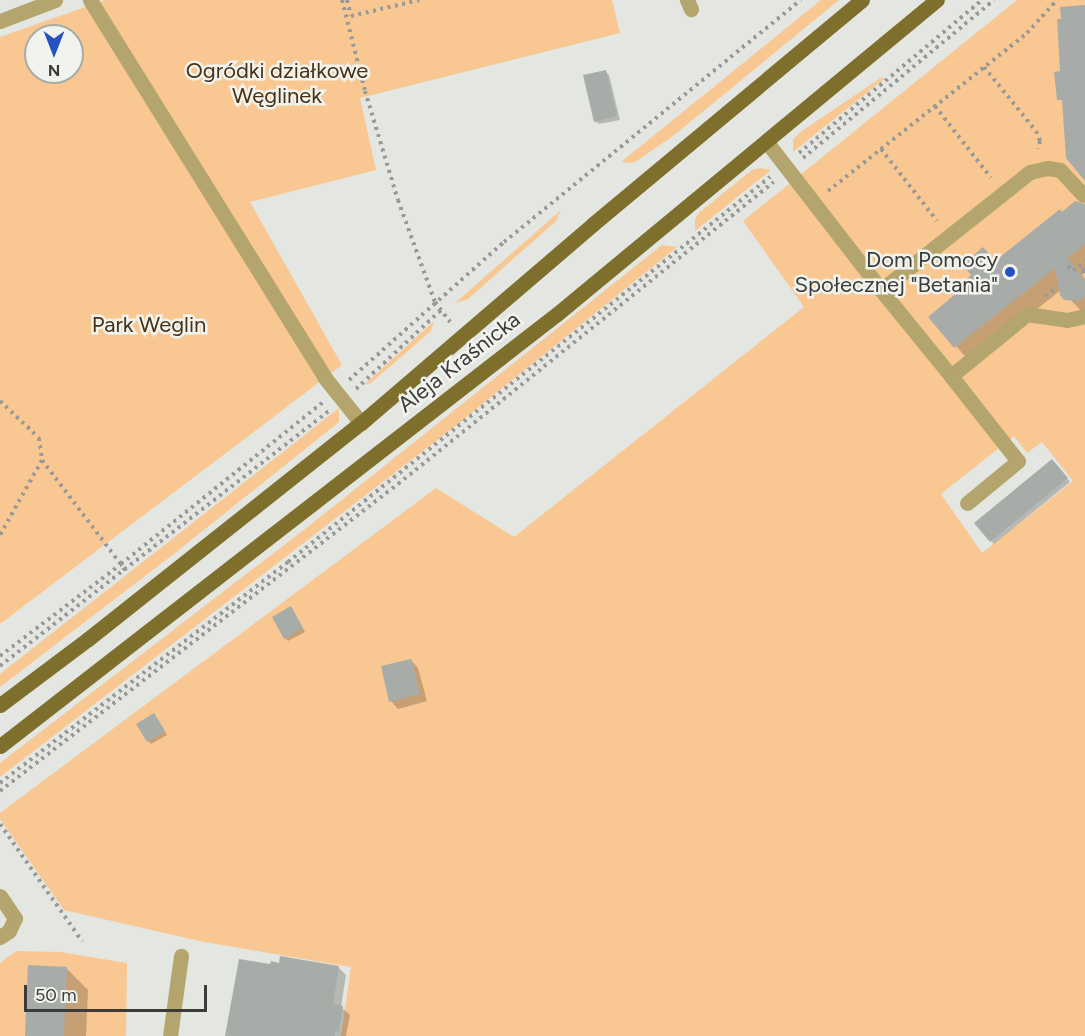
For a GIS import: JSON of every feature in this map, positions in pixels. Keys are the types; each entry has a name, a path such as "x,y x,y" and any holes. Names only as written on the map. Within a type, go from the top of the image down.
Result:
{"main road":[{"name":"Aleja Kraśnicka","path":"0,705 98,632 361,423 593,224 862,0"},
{"name":"Aleja Kraśnicka","path":"0,746 519,343 937,0"}],"street":[{"path":"0,21 55,0"},
{"path":"90,0 325,378 361,423"},
{"path":"766,141 881,290 1018,461 967,503"},
{"path":"881,290 1030,172 1048,168 1060,170 1083,195"},
{"path":"951,376 1027,314 1067,320 1085,315"},
{"path":"0,896 15,918 9,931 0,937"},
{"path":"170,1036 181,956"}],"path":[{"path":"0,666 126,571 441,310 435,302 398,200 365,91 342,0"},
{"path":"347,0 351,16 419,0"},
{"path":"0,656 340,396 435,302 504,242 801,0"},
{"path":"0,791 398,484 787,167 799,153 982,0"},
{"path":"0,783 288,562 787,167 802,159 994,0"},
{"path":"827,191 1027,33 1057,0"},
{"path":"984,67 1036,131 1040,141 1037,150"},
{"path":"934,106 995,183"},
{"path":"881,148 941,226"},
{"path":"799,153 806,163"},
{"path":"821,183 834,200"},
{"path":"1068,266 1073,271 1085,261"},
{"path":"1085,268 1082,271 1085,274"},
{"path":"1041,299 1056,288"},
{"path":"0,401 39,438 42,460 126,571"},
{"path":"0,536 42,460"},
{"path":"0,824 82,941"}],"green space":[{"name":"Park Weglin","path":"105,0 612,0 620,33 360,98 376,170 250,202 342,365 0,624 0,37 24,29 24,84 84,84 84,24 37,24"},
{"path":"821,0 839,0 673,136 632,163 621,162"},
{"path":"1017,0 1085,0 1085,1036 341,1036 351,967 204,942 64,910 0,819 0,813 436,488 514,537 804,307 743,221","holes":["1014,436 1027,453 1042,442 1073,481 982,553 941,494"]},
{"path":"882,77 884,79 793,152 793,140 799,133"},
{"path":"760,168 771,170 695,231 695,219 700,212 752,170"},
{"path":"561,210 556,221 468,299 455,303"},
{"path":"662,245 677,247 454,427 0,777 0,763 305,529"},
{"path":"434,321 431,331 371,383 364,385"},
{"path":"339,408 339,422 175,553 0,687 0,674"},
{"path":"16,951 61,952 127,963 126,1036 0,1036 0,963"}],"building":[{"path":"1085,5 1085,181 1066,158 1062,100 1057,100 1054,72 1060,71 1057,19 1061,19 1060,7"},
{"path":"606,70 617,116 594,122 583,75"},
{"name":"Dom Pomocy Społecznej \"Betania\"","path":"1075,201 1085,204 1085,244 1068,258 1085,281 1085,296 1079,301 1064,300 1060,295 1055,268 954,348 928,317 958,292 955,288 971,275 963,265 983,247 995,261 1060,209 1062,212"},
{"path":"1052,459 1068,478 990,542 974,523"},
{"path":"291,606 303,628 284,639 272,617"},
{"path":"411,659 420,694 389,702 381,666"},
{"path":"154,713 165,731 147,742 136,724"},
{"path":"280,956 339,966 333,1004 343,1006 339,1031 335,1031 335,1036 225,1036 239,959 270,964 271,961 279,963"},
{"path":"28,965 67,967 64,1036 25,1036"}],"place":[{"name":"Dom Pomocy Społecznej \"Betania\"","path":"1010,272"}],"park label":[{"name":"Ogródki działkowe Węglinek","path":"277,82"}]}
